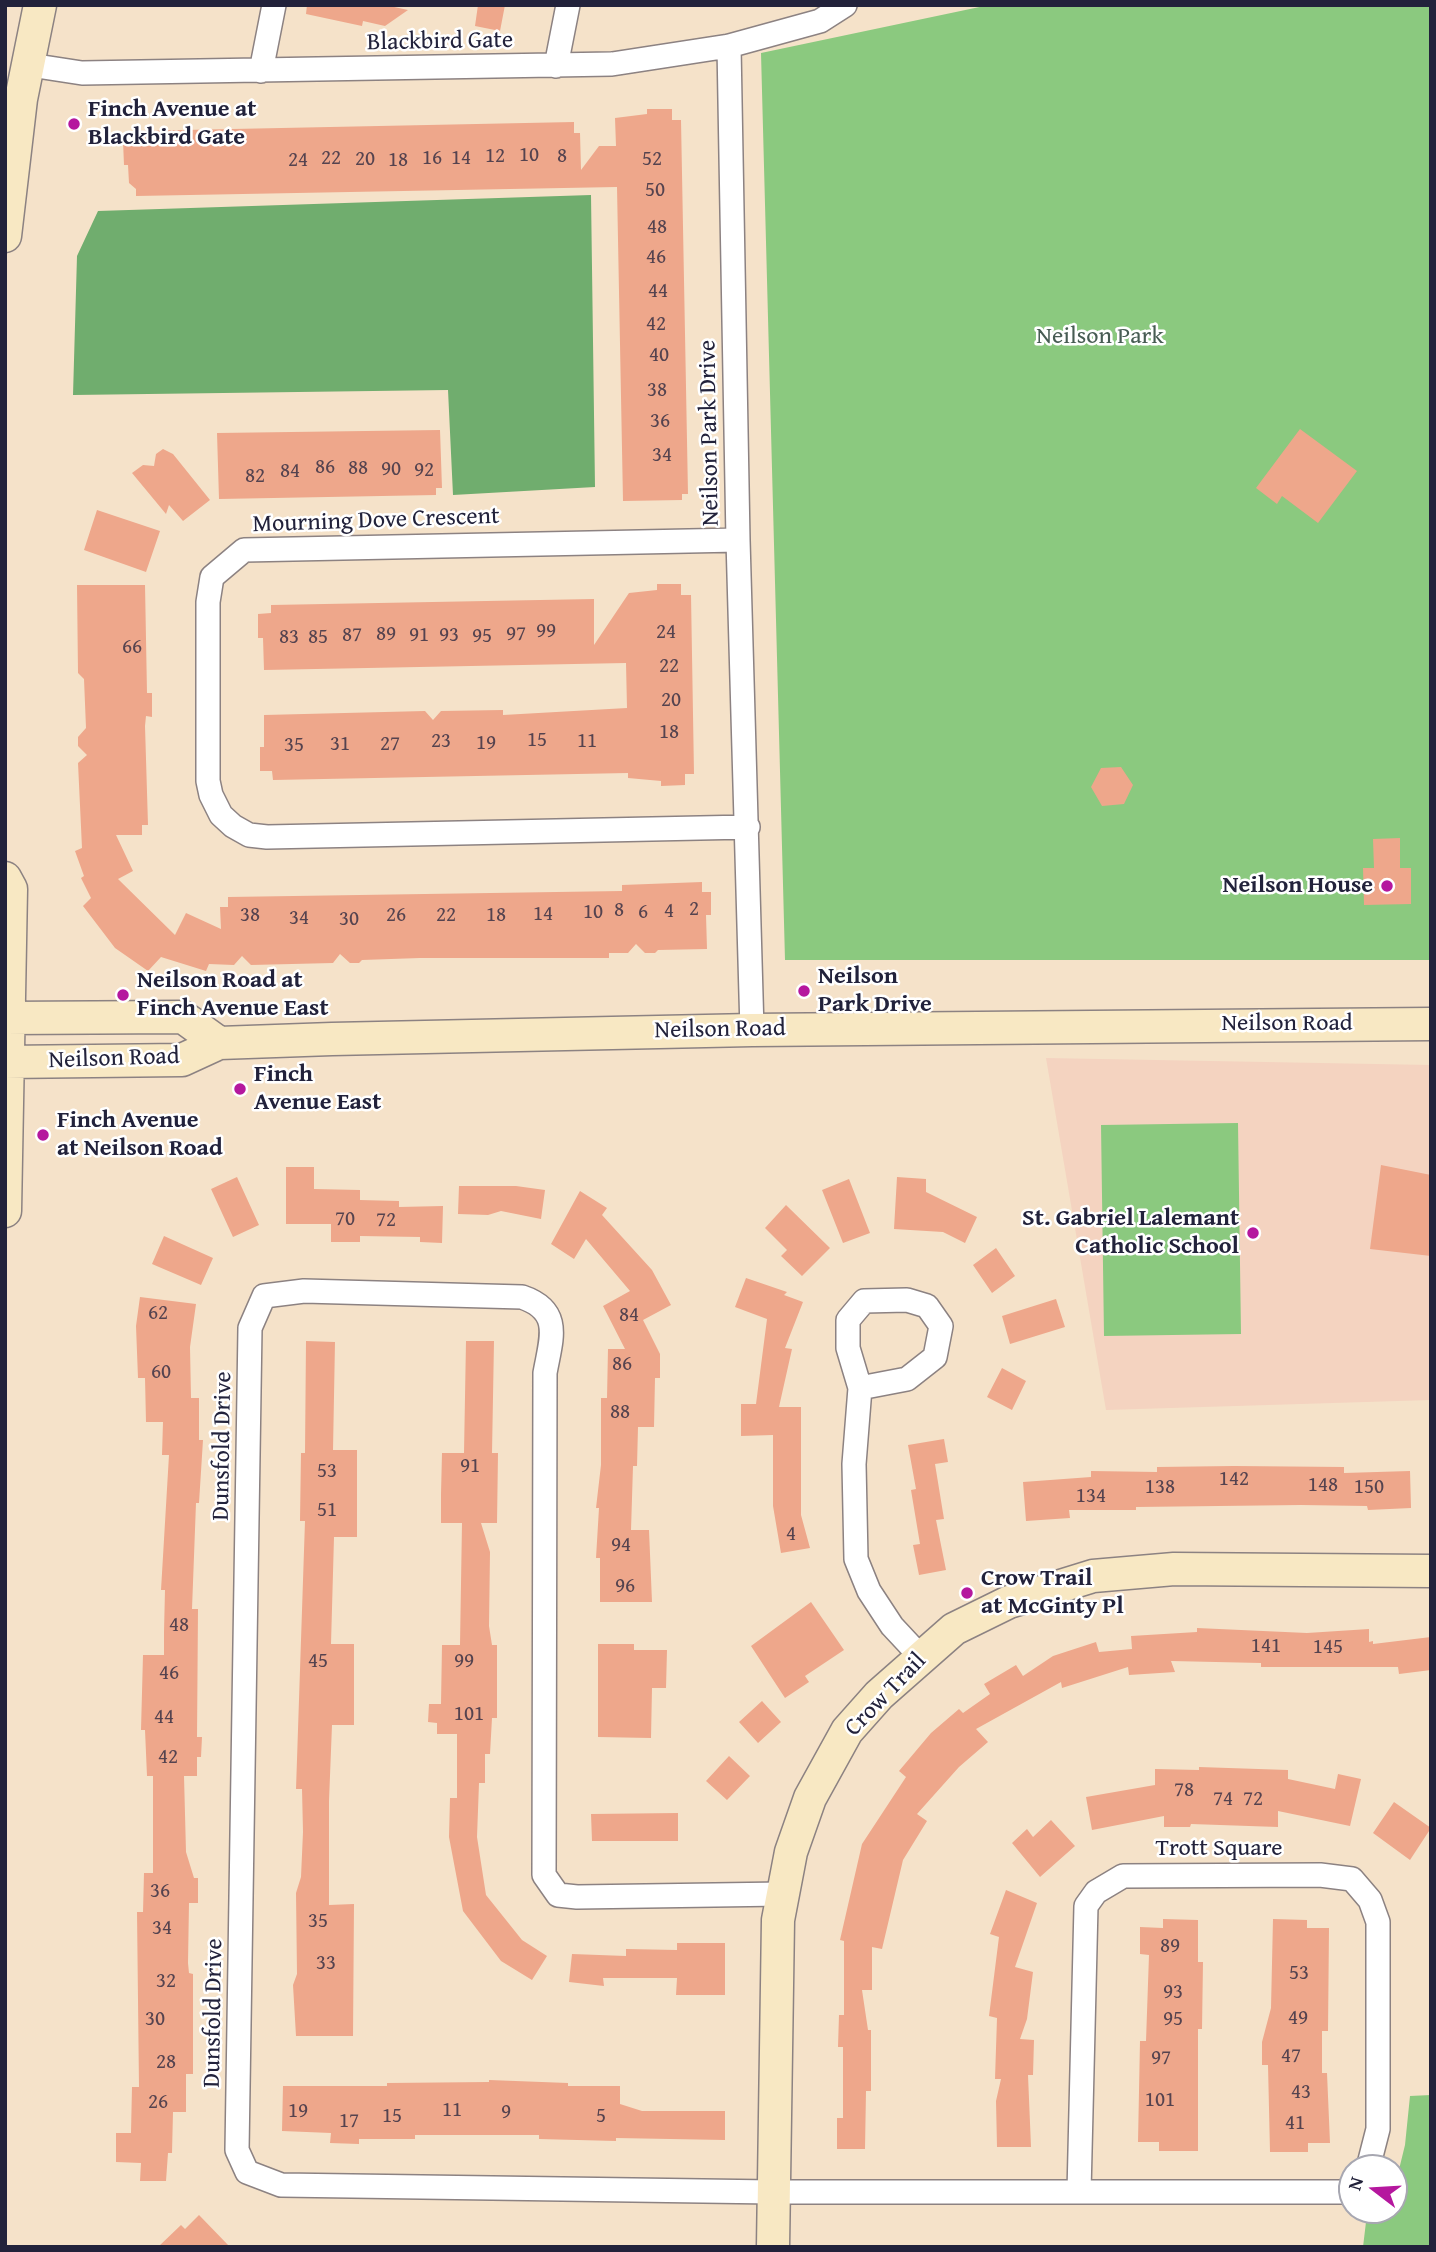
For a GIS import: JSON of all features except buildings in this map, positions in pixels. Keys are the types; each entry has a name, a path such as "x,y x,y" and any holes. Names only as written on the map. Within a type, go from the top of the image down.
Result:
{"main road":[{"path":"5,236 13,154 40,5"},
{"path":"5,878 11,889 5,1210"},
{"name":"Neilson Road","path":"8,1018 183,1017 219,1043"},
{"name":"Neilson Road","path":"7,1062 182,1060 219,1043 752,1030 1431,1024"},
{"name":"Crow Trail","path":"773,2247 778,1920 791,1852 810,1798 847,1731 920,1657 954,1629 1009,1602 1093,1577 1174,1570 1431,1571"}],"street":[{"path":"261,71 274,5"},
{"path":"556,66 568,5"},
{"name":"Blackbird Gate","path":"30,65 82,73 612,64 729,46 820,21 844,6"},
{"name":"Neilson Park Drive","path":"729,46 738,540 752,1030"},
{"name":"Mourning Dove Crescent","path":"738,540 244,550 212,577 208,602 208,781 221,814 233,826 249,835 267,837 748,827"},
{"name":"Dunsfold Drive","path":"773,2192 281,2185 247,2172 237,2150 250,1328 264,1296 304,1291 522,1297 544,1307 550,1317 551,1334 545,1373 544,1875 558,1895 577,1897 783,1894"},
{"path":"860,1388 907,1379 935,1357 941,1326 927,1306 907,1300 864,1301 848,1320 848,1348 860,1388 854,1464 856,1559 869,1591 892,1626 920,1657"},
{"name":"Trott Square","path":"1079,2192 1086,1906 1096,1892 1123,1876 1320,1875 1352,1879 1370,1900 1378,1922 1378,2129 1372,2154"},
{"path":"773,2192 1338,2192"}],"shaded area":[{"name":"St. Gabriel Lalemant Catholic School","path":"1046,1058 1431,1065 1431,1400 1106,1410"}],"green space":[{"name":"Neilson Park","path":"989,5 1431,5 1431,960 785,960 761,53"},
{"path":"591,195 595,487 453,495 448,390 73,395 77,256 98,211"},
{"path":"1238,1123 1241,1334 1104,1336 1101,1125"},
{"path":"1431,2095 1431,2247 1363,2247 1366,2224 1408,2224 1408,2154 1403,2154 1410,2096"}],"place":[{"name":"Finch Avenue at Blackbird Gate","path":"74,124"},
{"name":"Neilson House","path":"1387,886"},
{"name":"Neilson Park Drive","path":"804,991"},
{"name":"Neilson Road at Finch Avenue East","path":"123,995"},
{"name":"Finch Avenue East","path":"240,1089"},
{"name":"Finch Avenue at Neilson Road","path":"43,1135"},
{"name":"St. Gabriel Lalemant Catholic School","path":"1253,1233"},
{"name":"Crow Trail at McGinty Pl","path":"967,1593"}]}
